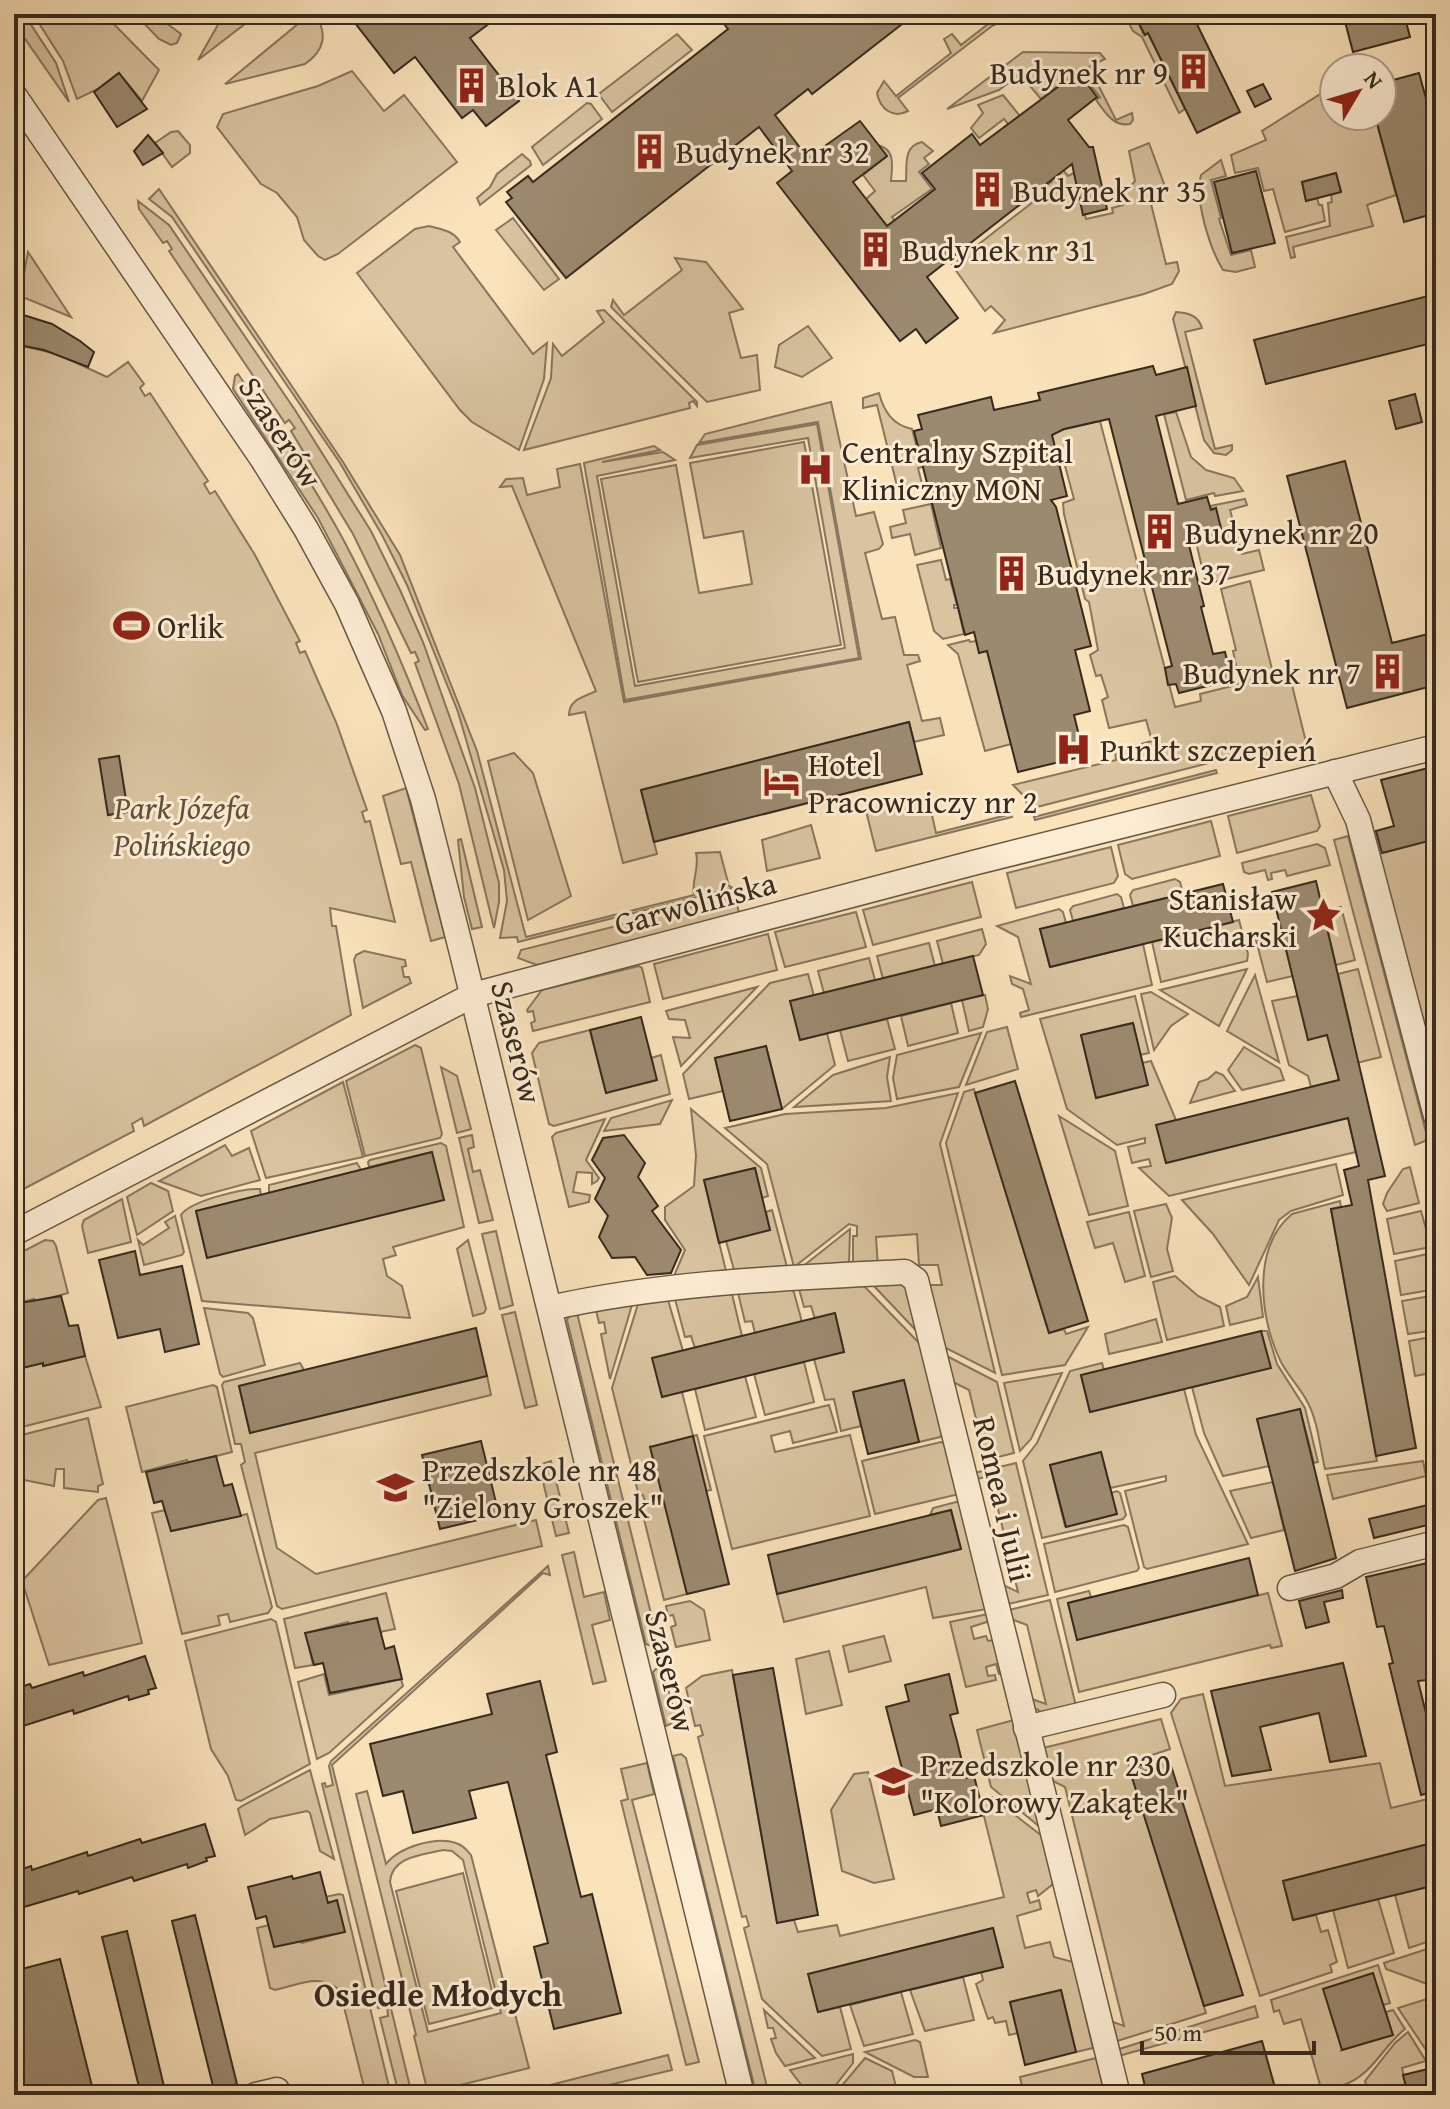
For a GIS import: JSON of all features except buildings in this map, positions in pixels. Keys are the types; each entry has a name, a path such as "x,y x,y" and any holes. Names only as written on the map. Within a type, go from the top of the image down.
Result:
{"street":[{"name":"Szaserów","path":"14,95 263,460 306,529 347,604 394,711 423,799 473,995 742,2095"},
{"name":"Garwolińska","path":"14,1233 473,995 943,871 1436,747"},
{"path":"1335,772 1358,820 1436,1116"},
{"name":"Romea i Julii","path":"550,1308 626,1294 732,1281 905,1272 913,1276 919,1285 1118,2095"},
{"path":"1290,1588 1336,1576 1360,1562 1436,1543"},
{"path":"1026,1728 1163,1695"}],"green space":[{"path":"14,14 24,14 56,63 69,102 21,33"},
{"path":"33,14 89,14 91,17 104,14 159,70 142,101 119,73 98,89 77,99 63,61"},
{"path":"135,14 154,14 181,34 177,43 171,45 159,39"},
{"path":"224,14 258,14 198,60"},
{"path":"310,14 314,14 319,21 323,35 317,53 305,64 225,84"},
{"path":"1001,14 1016,14 992,26 898,98 908,111 897,114 884,108 877,93 884,81 896,96 951,53 944,39 952,34 961,45"},
{"path":"1124,14 1134,14 1144,35 1148,33 1185,109 1179,113 1142,37 1133,31"},
{"path":"677,34 692,50 612,112 600,93"},
{"path":"1023,52 1100,53 1105,59 1089,67 1116,120 1132,113 1133,120 1130,124 1124,124 1110,118 1096,100 1100,97 1078,70 1041,99 1020,74 999,90 947,109"},
{"path":"352,71 384,111 404,95 457,162 338,254 325,260 304,240 297,217 277,193 261,184 217,127 223,114 318,86"},
{"path":"1003,95 1068,176 1074,173 1086,219 1113,213 1112,208 1123,205 1121,198 1135,181 1129,151 1149,143 1167,192 1149,196 1166,264 1177,262 1179,271 1172,284 994,333 1005,320 991,306 985,311 952,265 1047,191 1045,187 1052,181 1004,119 979,138 971,128 983,113 978,105"},
{"path":"1318,96 1318,132 1379,132 1396,195 1367,205 1373,226 1293,247 1295,257 1291,258 1286,237 1330,226 1328,203 1332,202 1331,195 1341,191 1336,173 1302,182 1306,201 1317,198 1319,205 1322,205 1325,221 1285,232 1273,189 1264,191 1258,168 1235,173 1231,155 1266,140 1262,131"},
{"path":"587,103 602,119 543,165 532,147"},
{"path":"178,131 190,145 190,153 172,167 155,143"},
{"path":"922,142 933,151 924,158 929,164 919,172 932,189 892,217 895,221 887,226 866,199 875,191 863,175 887,156 878,145 890,154 891,181 906,181 909,152"},
{"path":"522,154 531,165 480,205 477,198 490,187 497,174"},
{"path":"1221,160 1226,176 1211,180 1219,219 1231,255 1251,250 1255,267 1236,272 1223,270 1218,261 1204,224 1200,197 1201,175"},
{"path":"159,189 343,462 400,555 477,751 526,937 694,895 696,853 720,852 729,886 733,888 518,942 517,937 500,938 507,901 504,870 458,712 407,585 340,463 172,217 149,199"},
{"path":"138,201 169,225 295,410 371,531 400,590 423,642 475,788 499,883 494,928 459,784 415,663 419,661 415,652 411,653 353,534 291,431 295,428 289,420 285,423 169,251 172,249 167,241 163,243 139,209"},
{"path":"513,218 559,279 544,290 496,230"},
{"path":"429,226 447,231 457,238 460,242 453,247 533,354 547,343 544,379 519,450 472,422 460,410 357,273 415,229"},
{"path":"28,252 71,317 20,296"},
{"path":"675,258 706,262 743,309 729,313 741,358 757,355 760,390 707,402 611,307 613,300 624,315 682,270"},
{"path":"604,310 697,402 697,406 693,401 689,403 690,408 524,450 551,378 553,344 562,356 604,322 597,311"},
{"path":"1176,312 1192,316 1202,328 1185,332 1215,449 1232,445 1232,450 1226,455 1214,453 1204,440 1173,319"},
{"path":"808,326 832,358 802,377 775,367 779,345"},
{"name":"Park Józefa Polińskiego","path":"14,344 57,354 107,377 128,362 144,384 140,388 145,396 150,393 208,481 204,484 210,494 215,491 255,555 300,641 296,643 300,653 305,651 336,722 367,810 362,812 365,822 370,821 395,922 330,908 332,926 336,926 351,1015 144,1126 142,1118 132,1124 134,1131 14,1194"},
{"path":"238,374 306,476 343,539 367,586 428,729 425,730 402,695 378,634 318,518 233,389"},
{"path":"879,393 890,417 912,429 922,467 918,468 922,484 898,490 877,405 863,408 863,398"},
{"path":"831,402 856,516 874,512 883,544 879,549 865,553 882,619 895,617 904,655 918,655 920,661 907,665 922,721 940,718 944,735 914,742 909,722 641,790 657,854 623,863 585,712 569,715 574,702 596,691 512,486 500,487 506,479 523,478 527,495 560,487 557,469 580,464 624,702 861,659 818,422 699,443 705,434"},
{"path":"1176,412 1191,457 1206,470 1234,478 1243,491 1215,496 1214,493 1186,500 1164,414"},
{"path":"1100,421 1175,707 1201,701 1200,694 1240,684 1233,651 1236,650 1221,589 1250,581 1275,681 1290,677 1305,738 1310,737 1311,744 1284,758 1259,764 1256,751 1029,809 1024,796 1013,785 1116,760 1115,751 1152,741 1146,720 1109,728 1102,700 1108,697 1101,675 1096,676 1090,655 1098,650 1089,602 1085,599 1064,514 1063,503 1074,499 1062,455 1050,457 1044,434"},
{"path":"817,424 859,658 625,700 584,463 654,446 660,450 602,462 663,452 675,460 597,476 635,686 845,648 808,438 690,458 697,445"},
{"path":"804,442 841,645 638,682 601,479 676,465 699,593 752,584 743,531 704,538 690,463"},
{"path":"1245,499 1247,505 1230,510 1242,554 1259,550 1264,570 1206,584 1195,538 1215,508 1211,509 1210,506"},
{"path":"931,504 941,548 915,555 910,534 892,538 890,527 906,523 903,510"},
{"path":"941,560 946,580 950,579 957,605 954,608 958,608 964,634 943,639 934,631 917,565"},
{"path":"976,641 987,651 1011,744 985,751 958,654 948,645"},
{"path":"514,753 533,773 571,896 528,920 488,761"},
{"path":"1216,770 1217,773 1035,820 1034,817"},
{"path":"406,788 445,937 431,941 411,862 401,864 383,796"},
{"path":"1311,795 1320,826 1317,831 1237,853 1228,816"},
{"path":"928,797 936,833 1011,814 1012,817 876,851 866,811"},
{"path":"1211,821 1220,856 1132,879 1125,874 1118,845"},
{"path":"811,825 820,858 767,871 762,840"},
{"path":"1376,831 1382,853 1436,839 1436,1084 1369,833"},
{"path":"1348,836 1427,1136 1425,1141 1415,1145 1334,840"},
{"path":"461,839 482,927 472,929 464,897 458,840"},
{"path":"1317,844 1325,848 1330,865 1287,876 1285,870 1271,873 1272,879 1268,880 1265,870 1249,874 1244,872 1242,863"},
{"path":"1111,847 1118,876 1114,883 1016,908 1007,873"},
{"path":"1175,879 1180,882 1183,894 1133,906 1130,895 1133,890"},
{"path":"972,882 981,917 873,945 863,910"},
{"path":"1117,894 1124,908 1073,921 1070,910 1073,906"},
{"path":"735,896 739,913 537,965 518,958 521,950"},
{"path":"1341,907 1355,960 1336,965 1323,912"},
{"path":"1059,909 1066,923 1040,929 1050,967 1143,944 1152,985 1021,1017 1020,1013 1029,1010 1023,989 1012,984 1010,976 1031,984 1018,937 997,926"},
{"path":"856,912 866,947 785,967 775,932"},
{"path":"1239,920 1247,961 1161,982 1152,942"},
{"path":"982,929 986,944 979,955 943,964 937,941"},
{"path":"1282,933 1293,976 1267,982 1256,940"},
{"path":"768,934 777,970 663,999 654,964"},
{"path":"929,943 935,966 883,979 877,956"},
{"path":"364,951 405,960 406,966 402,967 404,977 409,977 411,983 363,1008 354,960"},
{"path":"869,958 875,980 824,993 818,971"},
{"path":"639,966 650,1002 533,1031 533,1011 527,1010 542,990"},
{"path":"1247,969 1219,1026 1160,990"},
{"path":"1358,969 1381,1057 1336,1068 1339,1080 1311,1087 1308,1076 1289,1065 1272,1001 1298,996 1309,1039 1351,1029 1338,974"},
{"path":"808,974 814,996 791,1002 800,1040 827,1033 835,1065 782,1109 766,1046 715,1058 723,1091 689,1099 683,1074 770,983"},
{"path":"1255,975 1279,1062 1227,1031"},
{"path":"757,987 681,1066 673,1037 690,1038 685,1020 669,1019 666,1011"},
{"path":"1151,992 1188,1014 1171,1026 1154,1050 1141,994"},
{"path":"985,995 988,1009 983,1027 969,1031 962,1000"},
{"path":"1135,996 1149,1053 1140,1055 1133,1023 1081,1035 1096,1098 1147,1085 1142,1063 1151,1061 1176,1120 1157,1125 1166,1163 1348,1118 1356,1152 1169,1196 1139,1168 1151,1166 1149,1159 1132,1163 1128,1147 1145,1143 1145,1138 1117,1145 1067,1109 1040,1019"},
{"path":"951,1003 958,1033 908,1046 901,1016"},
{"path":"887,1019 895,1049 848,1061 840,1030"},
{"path":"1007,1027 1018,1069 966,1085 987,1032"},
{"path":"590,1030 606,1092 656,1080 651,1058 661,1055 670,1094 554,1126 549,1124 532,1053 539,1043"},
{"path":"981,1033 959,1087 897,1099 893,1078 897,1055"},
{"path":"415,1045 421,1048 442,1134 440,1138 365,1156 346,1081"},
{"path":"1244,1047 1280,1069 1284,1080 1242,1090 1228,1070"},
{"path":"890,1057 887,1077 891,1101 794,1107 833,1075"},
{"path":"441,1067 457,1076 471,1129 457,1133"},
{"path":"1216,1072 1223,1075 1235,1091 1190,1103 1199,1082"},
{"path":"343,1082 363,1157 266,1178 251,1131"},
{"path":"974,1089 1049,1333 1064,1329 1066,1334 1088,1327 1065,1365 1002,1375 946,1143 964,1092"},
{"path":"958,1093 940,1144 995,1373 938,1344 924,1285 942,1285 938,1265 919,1265 917,1234 876,1237 878,1268 853,1264 853,1236 857,1236 857,1226 849,1224 794,1267 767,1164 725,1128 785,1114 886,1108"},
{"path":"672,1100 660,1124 604,1131 611,1118"},
{"path":"691,1109 761,1168 768,1196 762,1198 755,1168 704,1180 726,1271 674,1276 685,1250 665,1220 665,1207 694,1186 696,1155"},
{"path":"1059,1116 1115,1151 1128,1206 1089,1215"},
{"path":"605,1119 586,1160 599,1178 592,1184 592,1173 577,1172 573,1192 590,1195 589,1202 569,1207 552,1137 556,1133"},
{"path":"472,1135 474,1147 468,1149 473,1172 480,1170 493,1220 479,1223 459,1138"},
{"path":"441,1143 446,1146 464,1227 393,1247 396,1255 383,1259 387,1276 402,1286 410,1318 202,1301 181,1215 186,1210 218,1196 260,1189 261,1195 196,1211 207,1257 432,1152 369,1167 370,1160"},
{"path":"225,1145 232,1156 249,1148 260,1180 201,1196 159,1181"},
{"path":"357,1163 361,1170 269,1193 269,1185"},
{"path":"1336,1164 1343,1195 1291,1211 1279,1220 1249,1285 1213,1234 1182,1200"},
{"path":"1410,1167 1419,1203 1387,1211 1383,1204 1387,1193 1403,1169"},
{"path":"151,1183 168,1191 173,1211 137,1235 127,1197"},
{"path":"122,1199 131,1242 88,1253 82,1226 84,1220"},
{"path":"1340,1201 1341,1207 1331,1209 1377,1461 1325,1469 1311,1410 1274,1345 1264,1306 1263,1285 1270,1246 1279,1228 1292,1214"},
{"path":"1166,1204 1172,1218 1167,1249 1173,1271 1151,1277 1134,1211"},
{"path":"772,1210 787,1267 734,1270 726,1241 770,1230 766,1212"},
{"path":"1421,1211 1431,1247 1394,1254 1387,1219"},
{"path":"1129,1212 1145,1276 1125,1282 1113,1243 1095,1248 1087,1222"},
{"path":"175,1216 184,1252 144,1265 138,1240 143,1245 169,1228 165,1222"},
{"path":"850,1229 849,1264 802,1267"},
{"path":"496,1231 513,1305 500,1309 482,1234"},
{"path":"45,1240 53,1241 56,1246 68,1293 14,1304 14,1256"},
{"path":"468,1240 486,1309 484,1313 473,1316 457,1249"},
{"path":"1432,1253 1436,1267 1436,1289 1401,1295 1395,1261"},
{"path":"1175,1276 1198,1296 1220,1307 1224,1326 1167,1340 1153,1282"},
{"path":"1258,1277 1263,1317 1230,1325 1226,1306 1247,1297"},
{"path":"905,1283 926,1341 873,1285"},
{"path":"864,1286 922,1346 943,1433 940,1437 919,1442 903,1380 853,1392 861,1426 841,1431 834,1399 825,1400 814,1359 844,1352 835,1314 815,1319 811,1306 804,1307 799,1289"},
{"path":"793,1289 802,1322 755,1333 752,1321 745,1322 738,1293"},
{"path":"732,1294 742,1336 695,1348 691,1336 685,1337 675,1299"},
{"path":"1436,1295 1436,1330 1408,1334 1402,1301"},
{"path":"668,1300 683,1351 682,1392 711,1490 706,1491 651,1447 687,1594 664,1600 641,1507 646,1505 643,1495 639,1496 612,1388 638,1304"},
{"path":"632,1305 610,1379 601,1334 606,1333 604,1322 599,1323 596,1310"},
{"path":"204,1308 248,1313 253,1318 265,1365 223,1377"},
{"path":"515,1312 537,1405 525,1408 502,1315"},
{"path":"577,1313 658,1649 646,1644 567,1320"},
{"path":"1156,1319 1162,1342 1109,1354 1105,1334"},
{"path":"1261,1331 1267,1331 1277,1364 1305,1408 1318,1462 1314,1463 1300,1409 1257,1419 1269,1466 1223,1476 1204,1433 1192,1387 1270,1368"},
{"path":"1436,1336 1436,1372 1415,1376 1409,1341"},
{"path":"941,1353 997,1382 1014,1453 986,1460 969,1390 947,1379"},
{"path":"85,1356 101,1407 14,1429 14,1361 17,1369"},
{"path":"804,1362 814,1402 765,1415 754,1374"},
{"path":"300,1363 304,1370 239,1386 250,1433 487,1376 491,1395 255,1453 277,1548 316,1574 536,1520 542,1546 282,1609 277,1606 241,1465 245,1462 241,1444 235,1444 222,1385"},
{"path":"1102,1363 1104,1370 1081,1376 1090,1412 1184,1389 1196,1435 1248,1544 1147,1569 1125,1491 1166,1481 1166,1476 1110,1488 1101,1452 1050,1465 1065,1526 1116,1514 1111,1493 1117,1491 1126,1515 1123,1519 1042,1538 1023,1461 1037,1443 1070,1371"},
{"path":"1062,1373 1031,1439 1020,1451 1004,1383"},
{"path":"745,1376 756,1417 705,1430 695,1389"},
{"path":"213,1385 217,1387 232,1452 142,1472 126,1407"},
{"path":"829,1405 837,1432 793,1443 790,1431 771,1436 775,1452 850,1435 870,1516 732,1549 704,1436"},
{"path":"88,1418 103,1484 98,1486 98,1492 64,1488 64,1469 56,1469 54,1486 14,1478 14,1437"},
{"path":"941,1442 946,1444 959,1494 875,1514 862,1461"},
{"path":"551,1461 569,1533 556,1536 539,1465"},
{"path":"1423,1461 1426,1476 1333,1499 1327,1475"},
{"path":"1016,1463 1048,1595 1003,1605 997,1582 1018,1592 990,1476 972,1480 970,1474"},
{"path":"1273,1482 1284,1530 1251,1538 1230,1491"},
{"path":"106,1498 142,1643 49,1665 22,1581 98,1500"},
{"path":"960,1501 987,1609 933,1618 926,1587 784,1622 777,1594 961,1549 951,1510 930,1515 933,1508"},
{"path":"165,1510 172,1531 247,1514 272,1607 268,1613 230,1622 228,1614 218,1616 220,1625 182,1634 152,1513"},
{"path":"1124,1525 1128,1527 1139,1568 1137,1571 1055,1592 1044,1544"},
{"path":"574,1552 584,1597 604,1592 610,1620 592,1625 606,1681 593,1684 562,1555"},
{"path":"548,1566 550,1575 543,1573 332,1765 412,2095 399,2095 380,2018 388,2016 387,2006 378,2008 322,1784 325,1783 326,1787 333,1785 329,1766 331,1761"},
{"path":"1089,1591 1091,1597 1068,1603 1078,1639 1268,1593 1282,1646 1271,1648 1270,1645 1079,1692 1057,1599"},
{"path":"386,1593 395,1629 380,1632 348,1622 306,1633 313,1665 295,1668 284,1619"},
{"path":"1050,1600 1077,1710 1047,1717 1037,1709 1029,1711 1026,1697 1046,1704 1027,1625 1006,1617 1005,1611"},
{"path":"690,1601 704,1610 710,1640 676,1647 671,1627 676,1625 673,1615 668,1616 666,1606"},
{"path":"988,1614 990,1621 971,1627 974,1639 986,1636 988,1641 994,1640 1003,1673 999,1674 996,1664 986,1667 988,1676 995,1675 996,1680 966,1687 950,1622"},
{"path":"271,1619 276,1622 310,1764 241,1801 236,1800 228,1776 211,1749 185,1641"},
{"path":"884,1636 891,1661 849,1672 843,1646"},
{"path":"829,1651 842,1705 806,1714 796,1659"},
{"path":"661,1664 677,1721 666,1726 653,1672"},
{"path":"732,1670 777,1922 794,1920 798,1932 837,1925 840,1936 1004,1897 980,1800 992,1797 1042,1836 1053,1884 1038,1896 1036,1890 1027,1893 1030,1903 1039,1900 1041,1909 1017,1916 1025,1948 1050,1942 1054,1957 1073,1962 1093,2048 1076,2052 1061,1990 1010,2002 1018,2033 1009,2035 1006,2021 995,2023 993,2017 988,2019 976,1984 983,1980 981,1972 1003,1967 993,1928 809,1974 818,2012 840,2007 851,2049 822,2056 762,1999 744,1928 749,1926 746,1916 742,1917 698,1737 703,1735 700,1725 695,1726 686,1688 702,1676"},
{"path":"324,1674 329,1695 401,1679 403,1686 329,1753 317,1759 298,1682"},
{"path":"1203,1694 1225,1786 1380,1763 1391,1808 1436,1797 1436,1842 1283,1881 1293,1920 1316,1915 1321,1932 1328,1930 1337,1962 1330,1965 1332,1972 1260,1996 1171,1713 1181,1699"},
{"path":"1161,1719 1170,1749 1128,1763 1206,2013 1111,2043 1105,2019 1124,2026 1065,1787 1047,1778 1039,1749"},
{"path":"1014,1720 1040,1827 991,1787 977,1730"},
{"path":"681,1754 686,1758 769,2095 759,2095 754,2085 673,1756"},
{"path":"647,1763 654,1794 632,1800 699,2062 686,2065 621,1801 628,1799 621,1769"},
{"path":"310,1770 334,1859 320,1851 307,1811 270,1819 245,1835 238,1809"},
{"path":"868,1772 894,1879 874,1883 842,1871 831,1810 854,1774"},
{"path":"367,1791 386,1864 409,1848 428,1842 458,1844 471,1855 529,2068 428,2093 356,1794","holes":["443,1850 452,1851 463,1860 501,2013 428,2032 390,1882 396,1867 409,1858"]},
{"path":"463,1873 496,2007 429,2024 396,1891"},
{"path":"1436,1885 1436,1939 1409,1948 1395,1895"},
{"path":"343,1895 391,2095 366,2095 340,1991 333,1985 318,1981 275,1990 270,1988 257,1928 269,1925 302,1943 343,1932 335,1901 326,1903 325,1897"},
{"path":"1378,1899 1394,1953 1348,1968 1333,1910"},
{"path":"1430,1948 1436,1972 1427,1976 1430,1985 1386,1969 1384,1963"},
{"path":"1378,1965 1390,2003 1383,2005 1342,2050 1392,2035 1386,2012 1393,2010 1405,2029 1369,2068 1343,2085 1345,2095 1323,2095 1301,2019 1284,2024 1279,2010 1274,2012 1271,2000"},
{"path":"963,1977 974,2020 925,2031 910,1990"},
{"path":"901,1992 913,2034 864,2046 850,2005"},
{"path":"1433,1997 1436,2015 1426,2050 1398,2008"},
{"path":"1255,2006 1258,2017 1115,2057 1113,2051"},
{"path":"764,2010 815,2058 785,2066 776,2053 771,2039 776,2038 773,2028 768,2028"},
{"path":"1408,2032 1426,2061 1402,2068 1408,2095 1369,2095 1365,2081 1395,2043"},
{"path":"915,2040 920,2042 928,2077 914,2077 865,2052"},
{"path":"853,2054 853,2063 828,2095 809,2095 790,2070"},
{"path":"668,2055 672,2070 567,2095 511,2095"},
{"path":"865,2058 892,2071 896,2087 861,2095 834,2095"},
{"path":"1096,2058 1105,2095 1024,2095 1020,2077"}],"place":[{"name":"Budynek nr 9","path":"1194,72"},
{"name":"Blok A1","path":"472,85"},
{"name":"Budynek nr 32","path":"650,151"},
{"name":"Budynek nr 35","path":"987,190"},
{"name":"Budynek nr 31","path":"876,249"},
{"name":"Centralny Szpital Kliniczny MON","path":"816,469"},
{"name":"Budynek nr 20","path":"1159,532"},
{"name":"Budynek nr 37","path":"1011,573"},
{"name":"Orlik","path":"131,626"},
{"name":"Budynek nr 7","path":"1387,672"},
{"name":"Punkt szczepień","path":"1074,749"},
{"name":"Hotel Pracowniczy nr 2","path":"782,782"},
{"name":"Stanisław Kucharski","path":"1323,916"},
{"name":"Przedszkole nr 48 \"Zielony Groszek\"","path":"396,1487"},
{"name":"Przedszkole nr 230 \"Kolorowy Zakątek\"","path":"894,1782"}],"district":[{"name":"Osiedle Młodych","path":"438,1993"}]}
